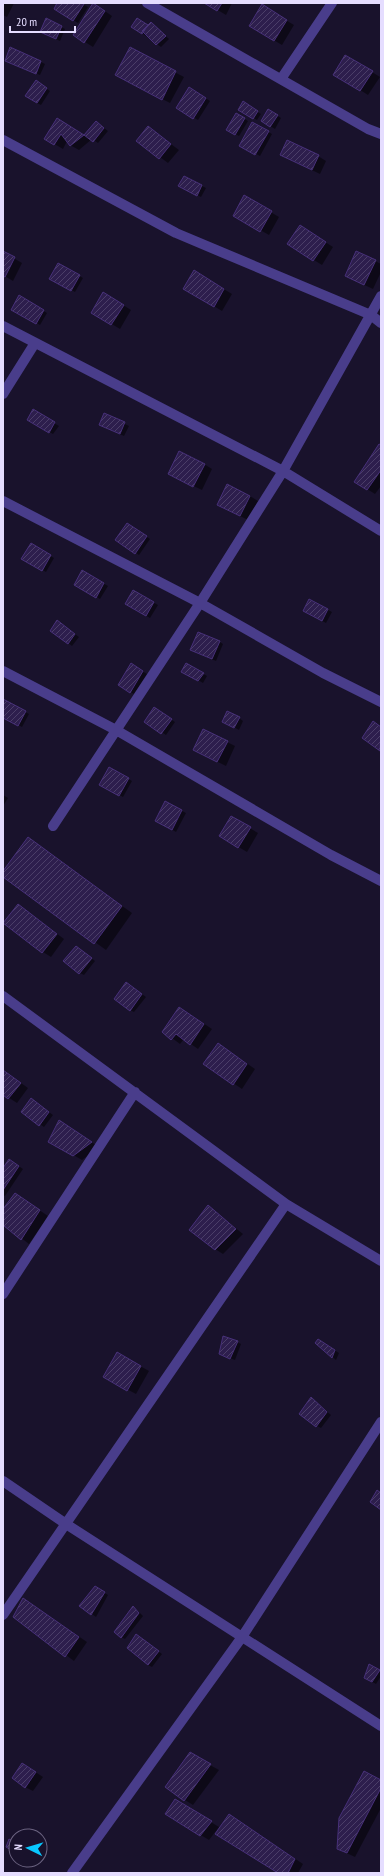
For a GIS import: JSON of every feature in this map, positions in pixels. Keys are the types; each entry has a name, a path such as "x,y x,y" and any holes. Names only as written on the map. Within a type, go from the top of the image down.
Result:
{"street":[{"path":"147,3 368,129 381,134"},
{"path":"281,79 332,3"},
{"path":"3,140 176,233 371,316 381,322"},
{"path":"54,826 200,603 283,471 381,296"},
{"path":"3,326 283,471 381,531"},
{"path":"3,394 34,343"},
{"path":"3,500 200,603 324,673 381,702"},
{"path":"3,671 116,730 331,855 381,881"},
{"path":"3,996 286,1204 381,1261"},
{"path":"3,1294 135,1092"},
{"path":"3,1615 286,1204"},
{"path":"72,1873 242,1637 381,1422"},
{"path":"3,1481 66,1524 381,1726"}],"building":[{"path":"57,3 84,4 73,21 54,9"},
{"path":"93,3 105,11 84,43 73,35"},
{"path":"204,3 222,3 217,11"},
{"path":"262,4 287,20 274,41 249,26"},
{"path":"46,18 62,26 56,39 40,32"},
{"path":"137,18 148,25 142,34 131,27"},
{"path":"151,22 166,36 156,45 142,31"},
{"path":"10,47 41,61 36,74 5,61"},
{"path":"130,47 176,71 162,100 115,75"},
{"path":"345,55 373,71 360,91 333,75"},
{"path":"36,80 47,88 37,103 25,96"},
{"path":"189,87 206,98 193,119 176,108"},
{"path":"243,101 258,111 253,119 238,110"},
{"path":"268,109 278,115 270,127 261,121"},
{"path":"236,113 245,118 235,135 226,130"},
{"path":"57,118 84,135 70,146 61,134 54,145 44,139"},
{"path":"96,121 104,128 93,142 84,135"},
{"path":"252,122 269,131 255,155 239,146"},
{"path":"148,126 171,144 159,159 136,141"},
{"path":"287,140 319,155 312,170 280,155"},
{"path":"184,176 202,185 197,196 178,186"},
{"path":"244,195 272,211 260,232 233,216"},
{"path":"300,225 326,242 313,261 287,244"},
{"path":"3,251 15,257 5,277 3,276"},
{"path":"356,251 376,260 364,285 345,276"},
{"path":"58,263 80,275 71,291 49,279"},
{"path":"194,270 224,289 214,307 183,289"},
{"path":"103,292 124,305 111,325 91,313"},
{"path":"19,295 44,310 36,324 11,310"},
{"path":"33,409 55,422 49,433 27,420"},
{"path":"104,413 125,422 120,434 99,425"},
{"path":"379,444 381,445 381,470 367,490 354,482"},
{"path":"179,451 205,464 193,487 168,474"},
{"path":"227,484 250,496 240,516 217,505"},
{"path":"127,523 147,536 135,554 115,540"},
{"path":"31,543 51,555 42,571 21,559"},
{"path":"82,570 104,583 96,598 74,585"},
{"path":"133,590 154,602 146,616 125,604"},
{"path":"309,599 328,609 322,621 303,611"},
{"path":"57,620 75,634 68,644 50,631"},
{"path":"198,632 220,641 212,659 190,650"},
{"path":"131,663 143,671 130,693 118,685"},
{"path":"186,663 204,673 198,681 181,672"},
{"path":"3,699 26,711 18,726 3,718"},
{"path":"154,707 172,719 161,734 144,722"},
{"path":"227,711 240,717 234,728 222,722"},
{"path":"373,721 381,727 380,751 362,738"},
{"path":"203,729 228,741 217,762 193,750"},
{"path":"109,767 129,778 119,796 99,785"},
{"path":"165,801 182,810 172,830 155,821"},
{"path":"231,816 251,827 238,848 219,836"},
{"path":"28,837 122,906 94,944 3,877 3,871"},
{"path":"18,904 57,934 42,953 3,923"},
{"path":"76,946 92,958 79,974 63,961"},
{"path":"126,982 142,994 130,1011 114,999"},
{"path":"179,1007 204,1024 190,1045 176,1034 171,1040 162,1032"},
{"path":"218,1043 247,1064 233,1085 203,1064"},
{"path":"3,1070 21,1083 8,1099 3,1095"},
{"path":"31,1098 49,1112 39,1126 21,1112"},
{"path":"59,1120 92,1142 73,1156 48,1142"},
{"path":"9,1159 19,1166 3,1190 3,1168"},
{"path":"15,1193 40,1210 21,1240 3,1225 3,1209"},
{"path":"208,1205 236,1229 215,1250 189,1230"},
{"path":"223,1336 238,1341 230,1359 219,1354"},
{"path":"318,1339 335,1350 332,1358 315,1343"},
{"path":"117,1352 141,1366 127,1391 103,1377"},
{"path":"311,1397 327,1412 316,1427 299,1414"},
{"path":"377,1490 381,1493 381,1510 370,1502"},
{"path":"95,1586 105,1592 91,1615 79,1606"},
{"path":"23,1598 79,1637 65,1657 13,1617"},
{"path":"133,1606 139,1613 121,1638 114,1632"},
{"path":"136,1634 159,1651 148,1665 127,1648"},
{"path":"369,1664 380,1670 372,1682 364,1678"},
{"path":"190,1752 211,1764 184,1801 165,1787"},
{"path":"22,1763 36,1772 25,1788 12,1778"},
{"path":"364,1771 381,1780 381,1788 347,1853 337,1849 339,1818"},
{"path":"175,1799 212,1821 200,1836 165,1814"},
{"path":"229,1814 295,1859 288,1873 278,1873 215,1834"}]}
